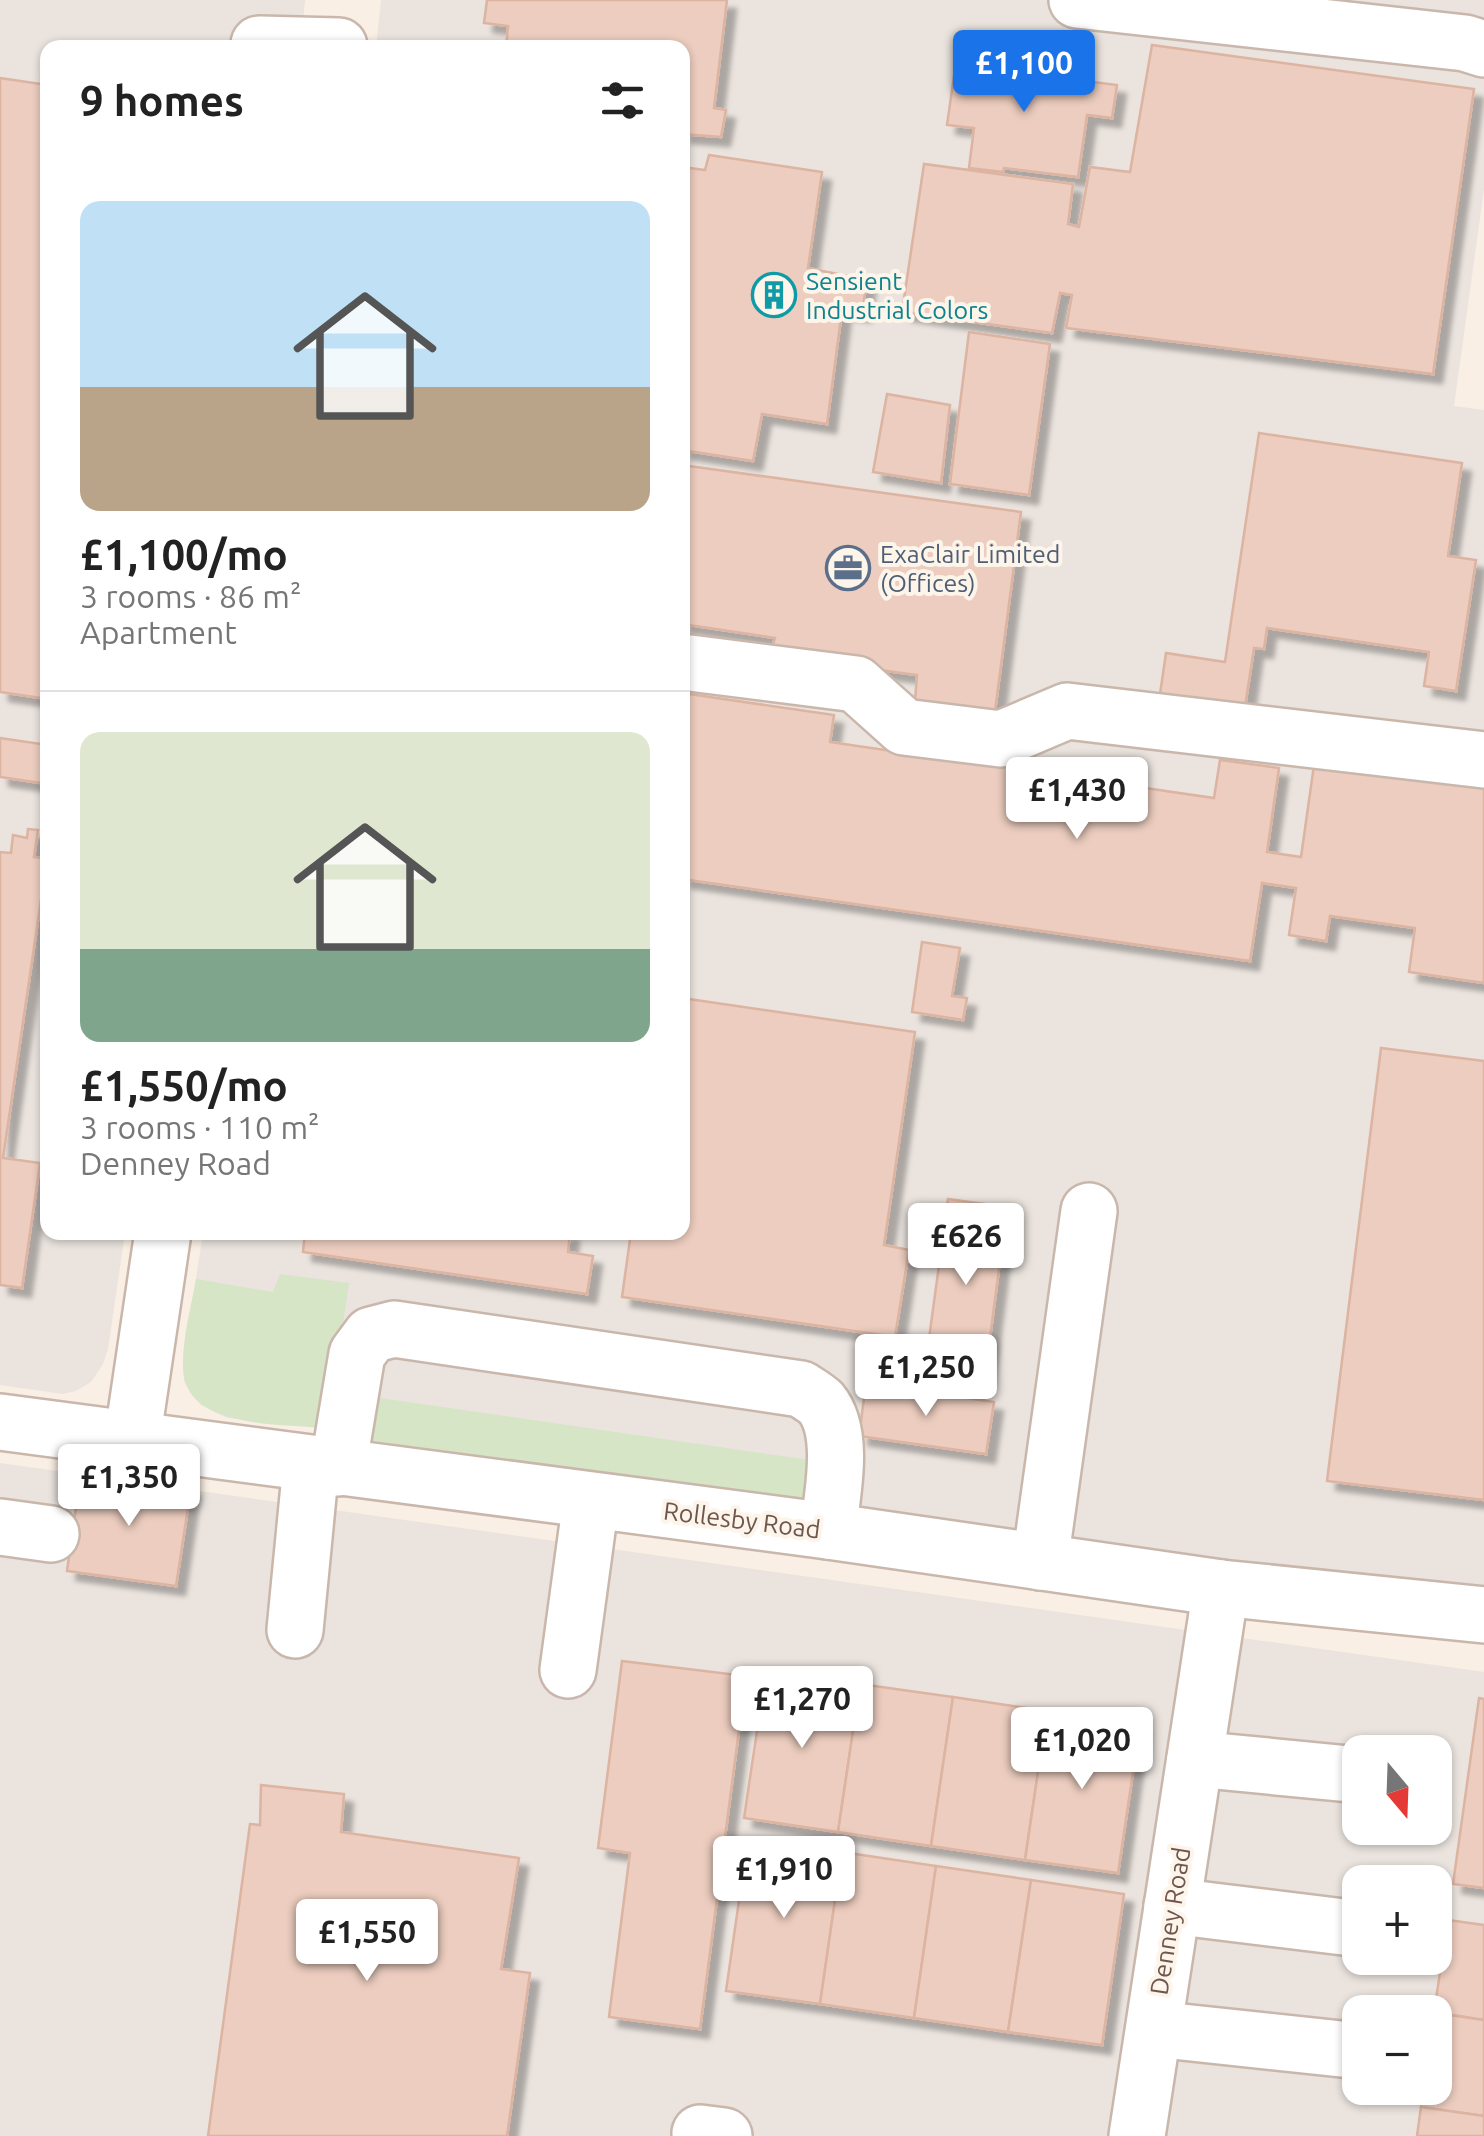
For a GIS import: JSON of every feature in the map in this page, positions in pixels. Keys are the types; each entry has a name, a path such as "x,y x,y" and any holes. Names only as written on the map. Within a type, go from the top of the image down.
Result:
{"street":[{"path":"1077,0 1466,43 1484,49"},
{"path":"284,40 341,31"},
{"path":"690,663 856,684 904,727 1001,739 1067,711 1484,760"},
{"path":"1040,1562 1089,1211"},
{"path":"132,1441 162,1240"},
{"path":"295,1630 325,1467 356,1354 370,1336 394,1330 801,1389 820,1403 832,1423 836,1464 828,1531"},
{"name":"Rollesby Road","path":"0,1422 828,1531 1221,1588 1484,1615"},
{"path":"568,1670 591,1501"},
{"name":"Denney Road","path":"1137,2136 1221,1588"},
{"path":"1195,1760 1342,1773"},
{"path":"1172,1906 1342,1927"},
{"path":"1154,2029 1342,2049"}],"shaded area":[{"path":"0,0 305,0 302,40 40,40 40,1240 124,1240 108,1349 91,1382 63,1394 0,1385"},
{"path":"381,0 1484,0 1484,189 1454,406 1484,410 1484,1593 1217,1559 322,1428 227,1418 201,1405 191,1394 184,1381 183,1363 202,1240 690,1240 690,40 377,40"},
{"path":"0,1463 1484,1672 1484,2136 0,2136"}],"green space":[{"path":"280,1274 349,1283 329,1420 322,1428 235,1419 198,1401 187,1385 183,1353 196,1279 273,1292"},
{"path":"373,1397 816,1461 810,1503 366,1440"}],"building":[{"path":"487,0 727,0 714,108 726,110 721,137 690,135 690,40 507,40 508,26 484,23"},
{"path":"1152,45 1474,89 1433,374 1066,328 1072,295 1060,293 1052,333 902,312 924,164 1073,184 1068,224 1079,227 1090,167 1130,172"},
{"path":"969,46 1010,52 1008,71 1117,85 1112,118 1087,115 1078,177 969,168 974,128 947,125 956,62 967,64"},
{"path":"0,78 40,84 40,698 0,692"},
{"name":"Sensient Industrial Colors","path":"709,155 822,172 808,268 867,280 862,313 842,310 827,424 762,414 753,461 690,451 690,168 705,170"},
{"path":"969,332 1050,344 1029,495 950,484"},
{"path":"887,394 950,405 941,483 873,472"},
{"path":"1259,433 1462,463 1448,556 1476,560 1456,691 1424,686 1429,652 1267,628 1264,649 1254,648 1244,713 1159,701 1166,653 1225,662"},
{"name":"ExaClair Limited (Offices)","path":"690,466 1021,512 995,711 915,701 917,675 770,655 775,638 690,625"},
{"path":"690,694 834,715 830,742 1214,798 1220,760 1279,768 1267,852 1301,857 1315,758 1484,782 1484,983 1409,972 1415,928 1330,916 1326,941 1289,935 1296,888 1262,883 1250,961 690,880"},
{"path":"0,738 40,744 40,783 0,777"},
{"path":"28,829 38,830 34,857 40,858 40,907 3,1158 40,1163 22,1288 0,1285 0,852 11,853 13,835 27,838"},
{"path":"922,942 960,948 952,996 967,998 963,1020 912,1012"},
{"path":"690,999 915,1032 884,1245 909,1250 895,1337 622,1297 630,1240 690,1240"},
{"path":"1381,1048 1484,1061 1484,1500 1327,1481"},
{"path":"948,1199 1007,1207 985,1376 925,1368"},
{"path":"304,1240 569,1240 568,1252 593,1256 587,1294 303,1252"},
{"path":"866,1383 994,1402 986,1454 859,1436"},
{"path":"81,1472 191,1488 176,1586 67,1571"},
{"path":"622,1661 746,1676 700,2029 609,2017 630,1853 598,1848"},
{"path":"766,1671 860,1684 838,1832 744,1818"},
{"path":"860,1684 953,1697 931,1846 838,1832"},
{"path":"953,1697 1047,1711 1025,1860 931,1846"},
{"path":"1479,1698 1484,1699 1484,1888 1453,1884"},
{"path":"1047,1711 1140,1725 1118,1873 1025,1860"},
{"path":"261,1785 344,1794 341,1832 519,1858 501,1969 530,1973 507,2136 208,2136 250,1824 260,1825"},
{"path":"748,1838 842,1852 820,2004 726,1991"},
{"path":"842,1852 936,1866 914,2018 820,2004"},
{"path":"936,1866 1031,1880 1008,2032 914,2018"},
{"path":"1031,1880 1124,1894 1102,2045 1008,2032"},
{"path":"1452,1921 1484,1925 1484,2020 1452,2015 1452,1995 1437,1995 1440,1975 1452,1975"},
{"path":"1452,2015 1484,2020 1484,2116 1421,2107 1452,2105"},
{"path":"1421,2107 1484,2116 1484,2136 1417,2136"}],"place":[{"name":"Sensient Industrial Colors","path":"774,295"},
{"name":"ExaClair Limited (Offices)","path":"848,568"}]}
